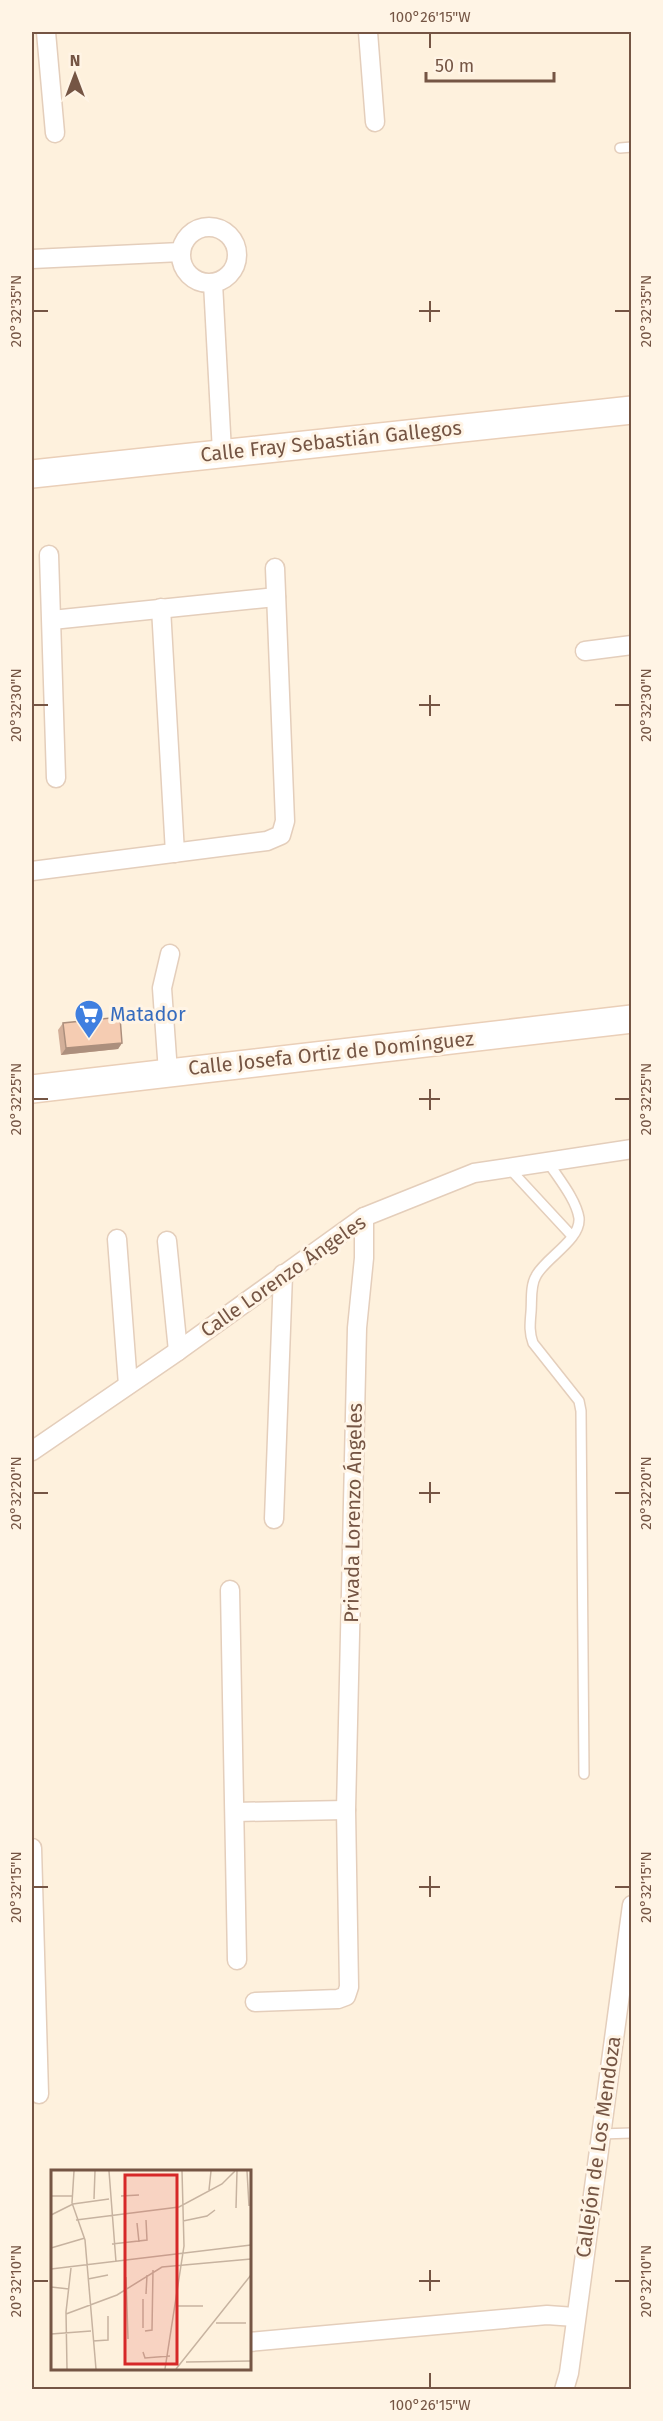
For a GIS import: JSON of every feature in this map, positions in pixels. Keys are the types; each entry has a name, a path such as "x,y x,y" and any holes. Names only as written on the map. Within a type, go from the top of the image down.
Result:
{"street":[{"path":"46,32 55,133"},
{"path":"368,32 375,122"},
{"path":"206,226 217,227 227,232 235,241 238,252 237,264 231,274 213,283 194,279 186,272 181,261 181,252 186,238 195,230 206,226"},
{"path":"32,259 181,252"},
{"path":"213,283 222,452"},
{"name":"Calle Fray Sebastián Gallegos","path":"32,474 632,410"},
{"path":"49,555 56,778"},
{"path":"32,872 267,841 281,835 285,821 275,568"},
{"path":"52,620 276,597"},
{"path":"161,609 175,853"},
{"path":"585,651 632,645"},
{"path":"168,1072 162,988 170,954"},
{"name":"Calle Josefa Ortiz de Domínguez","path":"32,1089 632,1019"},
{"name":"Calle Lorenzo Ángeles","path":"32,1451 178,1351 364,1217 474,1173 632,1149"},
{"name":"Privada Lorenzo Ángeles","path":"255,2002 338,1999 346,1996 349,1987 346,1810 357,1328 364,1258 364,1217"},
{"path":"117,1239 129,1385"},
{"path":"167,1241 178,1351"},
{"path":"274,1519 283,1274"},
{"path":"230,1590 237,1960"},
{"path":"235,1812 346,1810"},
{"path":"32,1848 39,2094"},
{"name":"Callejón de Los Mendoza","path":"564,2390 569,2373 631,1907"},
{"path":"250,2342 547,2315 575,2317"}],"lane":[{"path":"620,148 632,147"},
{"path":"548,1162 579,1216 578,1225 572,1236 536,1275 533,1284 529,1333 533,1343 579,1401 581,1411 584,1774"},
{"path":"509,1168 572,1236"},
{"path":"600,2134 632,2133"}],"building":[{"path":"120,1017 122,1043 66,1048 63,1023"}],"place":[{"name":"Matador","path":"89,1040"}]}
